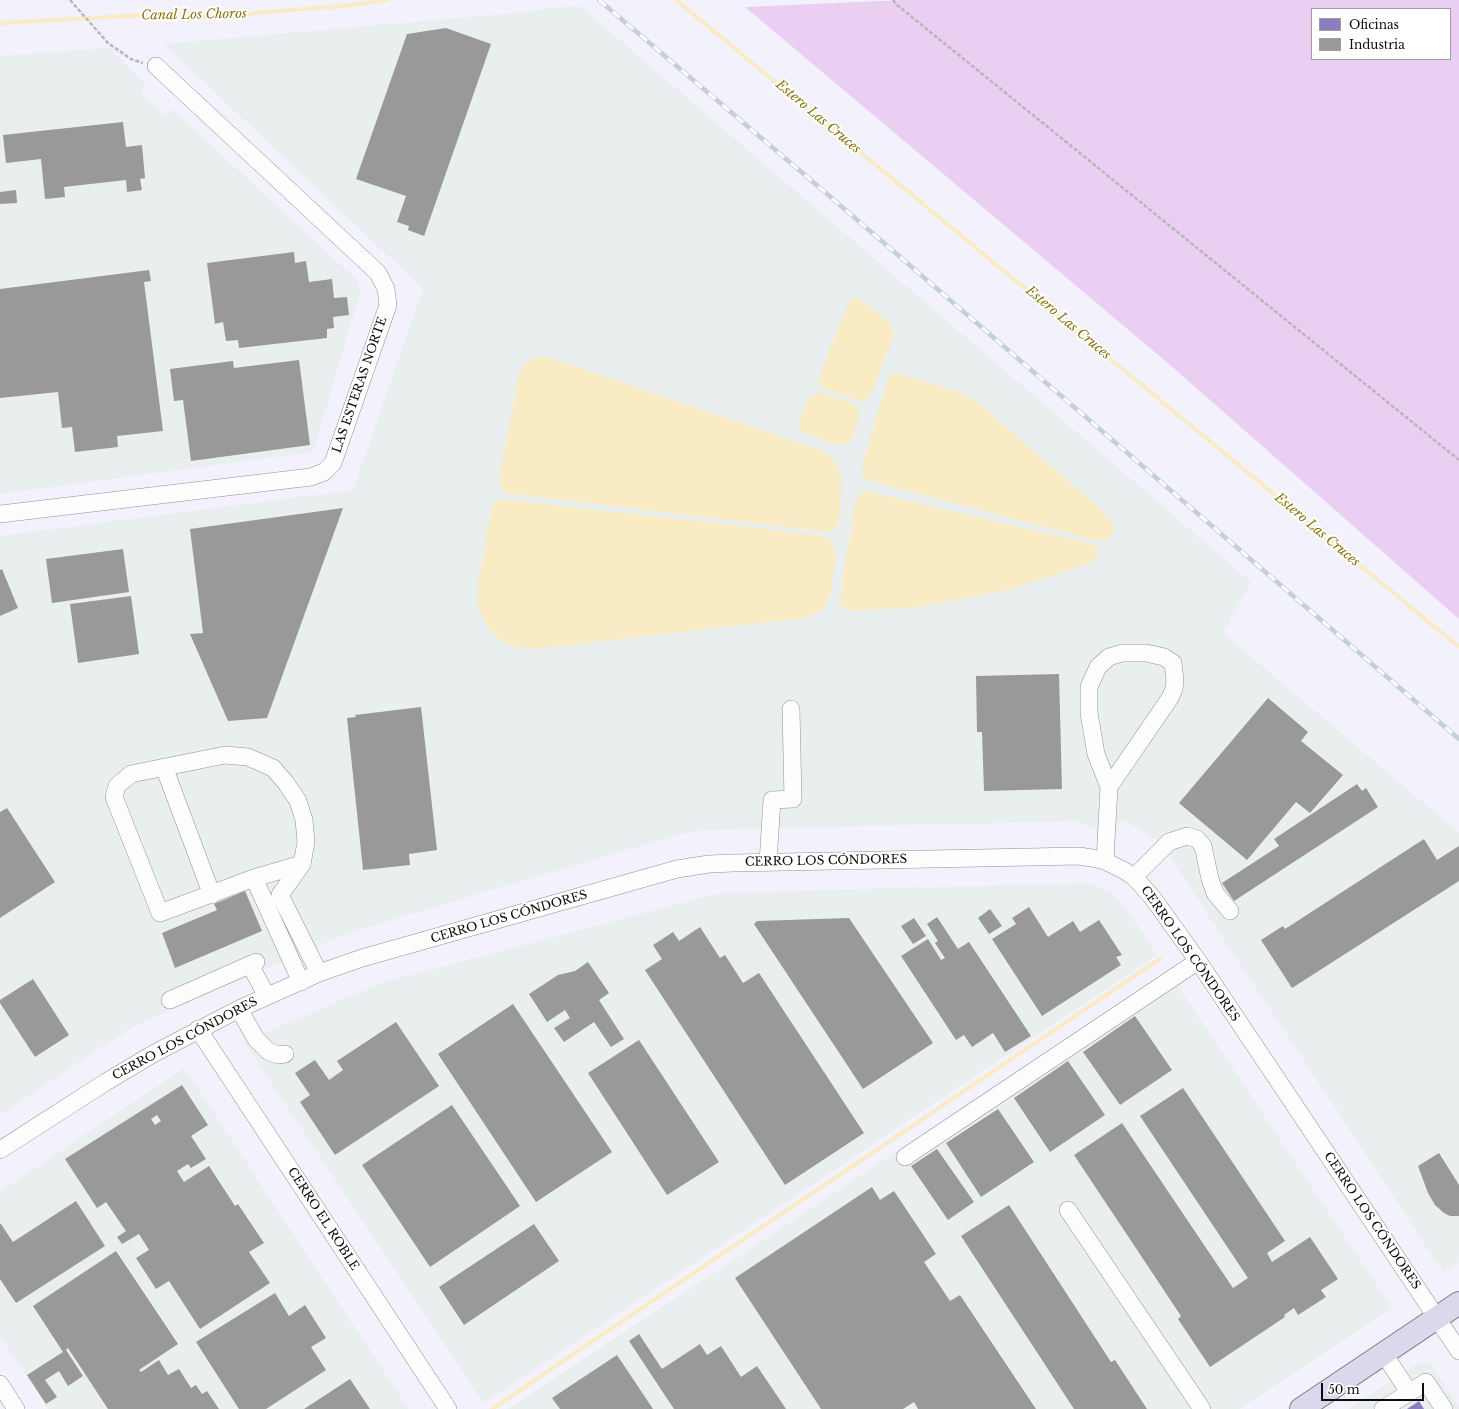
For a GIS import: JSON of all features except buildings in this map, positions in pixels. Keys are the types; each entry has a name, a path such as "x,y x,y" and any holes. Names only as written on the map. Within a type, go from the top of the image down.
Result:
{"main road":[{"path":"1301,1409 1459,1303"}],"street":[{"name":"LAS ESTERAS NORTE","path":"0,514 311,476 324,472 333,463 383,320 388,305 386,289 378,272 156,66"},
{"path":"1105,861 1109,787 1096,754 1089,713 1089,687 1098,667 1109,657 1122,653 1146,653 1164,657 1173,663 1176,680 1174,689 1170,698 1109,787"},
{"path":"768,862 772,800 793,799 791,709"},
{"path":"302,864 254,878 160,913 114,797 117,786 131,774 225,755 248,757 273,768 286,783 298,802 304,820 306,842 302,864 280,895 319,973"},
{"path":"164,767 212,894"},
{"path":"1134,877 1169,842 1186,836 1197,840 1203,846 1210,879 1215,893 1230,911"},
{"name":"CERRO LOS CÓNDORES","path":"0,1150 106,1082 198,1029 319,973 369,956 678,869 709,864 768,862 1079,856 1105,861 1115,865 1134,877 1152,897 1198,961 1459,1351"},
{"path":"254,878 301,982"},
{"path":"905,1157 1198,961"},
{"path":"170,1000 253,963 267,996"},
{"path":"239,1009 256,1039 268,1051 278,1055 286,1054"},
{"name":"CERRO EL ROBLE","path":"198,1029 448,1409"},
{"path":"1068,1210 1202,1409"},
{"path":"1384,1354 1409,1392"},
{"path":"1383,1409 1426,1382 1444,1409"},
{"path":"0,1384 16,1409"}],"path":[{"path":"70,0 108,43 131,59 156,66"},
{"path":"893,0 897,5 1459,460"}],"shaded area":[{"path":"904,0 1459,0 1459,619 1169,364 745,7"},
{"path":"579,5 1251,582 1223,633 1459,833 1459,1262 1443,1272 1160,842 1122,819 1113,837 1076,821 704,830 670,837 351,932 134,1026 0,1115 0,536 353,490 423,289 164,44 515,13"},
{"path":"108,48 146,84 140,92 164,115 173,110 357,280 360,293 313,452 0,494 0,56"},
{"path":"857,298 891,324 894,330 894,335 872,392 870,396 863,401 825,389 820,385 819,380 830,348 850,301"},
{"path":"539,357 550,358 823,451 835,461 840,471 840,517 837,527 828,532 506,493 499,481 518,379 524,365"},
{"path":"896,373 957,391 976,401 1097,506 1114,527 1112,535 1106,540 1098,541 867,480 863,474 862,465 888,379"},
{"path":"818,392 854,404 858,409 859,414 853,438 846,443 837,445 805,433 801,430 799,420 811,396"},
{"path":"866,491 1092,544 1096,548 1097,556 1095,560 1087,564 1011,589 917,607 848,611 841,605 840,596 856,500 859,494"},
{"path":"503,499 819,535 828,539 836,554 830,597 820,611 804,618 534,649 509,645 495,636 485,623 478,605 478,584 492,507 498,500"},
{"path":"1089,883 1113,893 1131,915 1157,955 483,1403 244,1042 381,983 719,893"},
{"path":"1169,972 1392,1308 1240,1409 508,1409"},
{"path":"184,1068 409,1409 48,1409 0,1336 0,1192"},
{"path":"1420,1362 1430,1363 1459,1406 1459,1409 1349,1409"}],"waterway":[{"name":"Canal Los Choros","path":"0,23 148,15 179,17 226,17 265,12 344,6 388,0"},
{"name":"Estero Las Cruces","path":"676,0 1459,647"},
{"path":"492,1409 1160,959"}],"railway":[{"path":"599,0 819,187 1459,739"}]}
